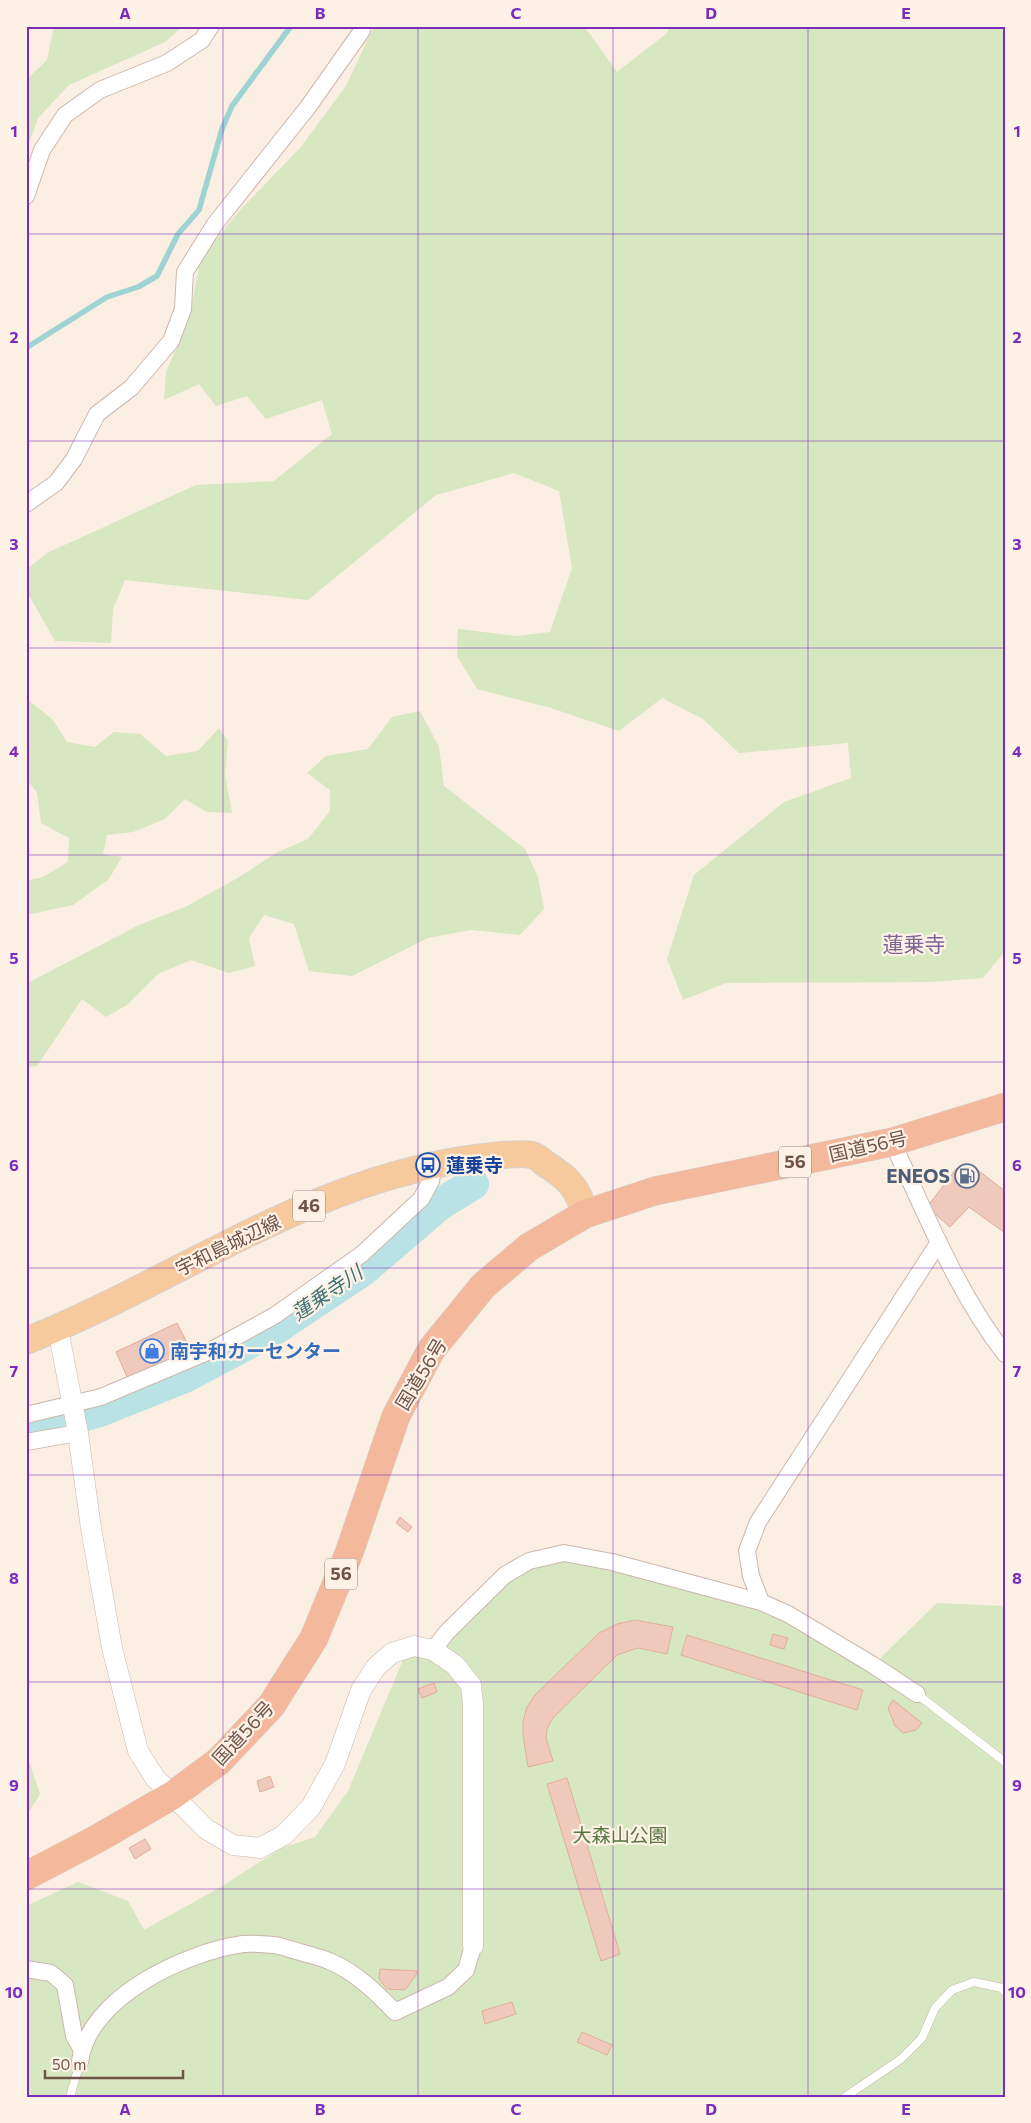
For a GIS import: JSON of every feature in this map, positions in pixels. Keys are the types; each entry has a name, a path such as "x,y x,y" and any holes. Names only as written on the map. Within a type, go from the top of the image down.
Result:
{"highway":[{"name":"国道56号","path":"26,1876 95,1840 173,1795 219,1761 271,1706 314,1638 349,1553 396,1416 431,1350 483,1286 529,1247 586,1214 655,1191 892,1142 1005,1107"}],"main road":[{"name":"宇和島城辺線","path":"26,1341 58,1328 239,1238 320,1201 392,1176 434,1164 487,1156 533,1155 566,1177 581,1197 586,1214"}],"street":[{"path":"26,196 42,150 65,115 100,90 167,63 202,40 211,26"},
{"path":"26,504 56,483 74,459 97,414 131,388 171,341 183,309 185,272 215,224 308,107 361,32 363,26"},
{"path":"892,1142 939,1242 986,1330 1005,1354"},
{"path":"26,1414 101,1397 210,1351 274,1316 362,1254 422,1198 431,1181 434,1164"},
{"path":"761,1602 750,1576 747,1550 758,1522 939,1242"},
{"path":"58,1328 78,1432 91,1528 112,1648 138,1751 155,1778 206,1829 233,1845 260,1848 284,1835 311,1807 335,1764 361,1690 376,1667 392,1653 414,1646 433,1650 455,1665 471,1684 474,1705 473,1946 466,1970 448,1987 395,2012 377,1992 350,1972 330,1961 276,1945 245,1944 215,1950 156,1974 129,1989 100,2018 81,2056"},
{"path":"26,1442 78,1432"},
{"path":"433,1650 447,1632 505,1575 529,1561 564,1553 612,1562 761,1602 788,1614 917,1694"},
{"path":"26,1969 51,1973 65,1985 74,2036 81,2056"}],"lane":[{"path":"917,1694 1005,1762"},
{"path":"845,2097 901,2059 922,2038 935,2008 952,1990 974,1982 1002,1988 1005,1992"},
{"path":"70,2097 81,2056"}],"green space":[{"path":"54,26 183,26 165,42 69,85 38,118 26,152 26,80 47,60"},
{"path":"374,26 584,26 617,72 666,34 670,26 1005,26 1005,951 983,978 930,982 726,983 683,1000 667,959 694,875 784,802 851,778 848,743 739,753 703,719 662,698 619,731 551,708 477,689 457,656 458,629 517,636 550,632 572,568 559,491 514,473 436,495 308,600 125,580 113,609 111,643 55,641 26,590 26,570 47,553 196,485 274,481 332,434 322,400 266,419 247,396 216,406 199,384 164,400 166,372 190,317 200,259 241,209 300,148 346,86"},
{"path":"26,698 53,720 67,742 95,747 114,732 140,734 166,756 198,751 219,728 228,741 225,774 232,813 207,812 185,799 165,819 133,832 107,835 103,854 122,857 109,879 73,905 26,915 26,881 43,877 68,862 69,838 41,823 37,792 26,779"},
{"path":"420,711 439,747 444,786 525,849 538,877 544,909 520,935 471,930 428,938 352,976 309,971 294,924 264,915 249,938 255,966 229,973 191,960 158,974 127,1005 106,1017 82,999 37,1066 26,1068 26,984 139,925 185,907 236,879 276,853 308,839 330,811 330,790 307,773 326,756 368,749 392,717"},
{"name":"大森山公園","path":"564,1553 761,1602 873,1665 937,1603 1005,1606 1005,2097 26,2097 26,1906 78,1882 128,1901 144,1930 224,1885 282,1848 315,1837 348,1791 403,1660 414,1646 433,1650 505,1575"},
{"path":"26,1752 40,1794 26,1816"}],"building":[{"path":"975,1168 1005,1191 1005,1233 969,1207 950,1227 927,1207 956,1169"},
{"path":"177,1323 192,1353 129,1381 116,1352"},
{"path":"400,1517 412,1527 408,1532 396,1523"},
{"path":"635,1620 673,1627 667,1654 638,1648 617,1655 552,1719 547,1729 546,1738 553,1761 528,1767 523,1735 523,1721 527,1707 535,1695 599,1633 617,1624"},
{"path":"773,1634 788,1638 784,1649 770,1645"},
{"path":"687,1635 863,1690 857,1710 681,1655"},
{"path":"434,1683 437,1692 422,1698 418,1689"},
{"path":"893,1700 922,1723 916,1730 903,1733 895,1726 888,1708"},
{"path":"270,1776 274,1787 260,1792 257,1781"},
{"path":"567,1778 620,1954 601,1961 547,1784"},
{"path":"145,1839 151,1849 135,1859 129,1848"},
{"path":"380,1969 417,1971 405,1990 387,1989 379,1979"},
{"path":"512,2002 516,2014 485,2024 482,2011"},
{"path":"582,2032 612,2045 607,2055 577,2042"}],"waterway":[{"path":"26,348 107,297 138,287 157,276 178,234 199,210 222,129 232,106 291,26"},
{"name":"蓮乗寺川","path":"26,1431 100,1411 185,1377 275,1329 362,1271 440,1204 473,1184"}],"place":[{"name":"蓮乗寺","path":"428,1165"},
{"name":"ENEOS","path":"967,1176"},
{"name":"南宇和カーセンター","path":"152,1351"}],"district":[{"name":"蓮乗寺","path":"914,945"}]}
